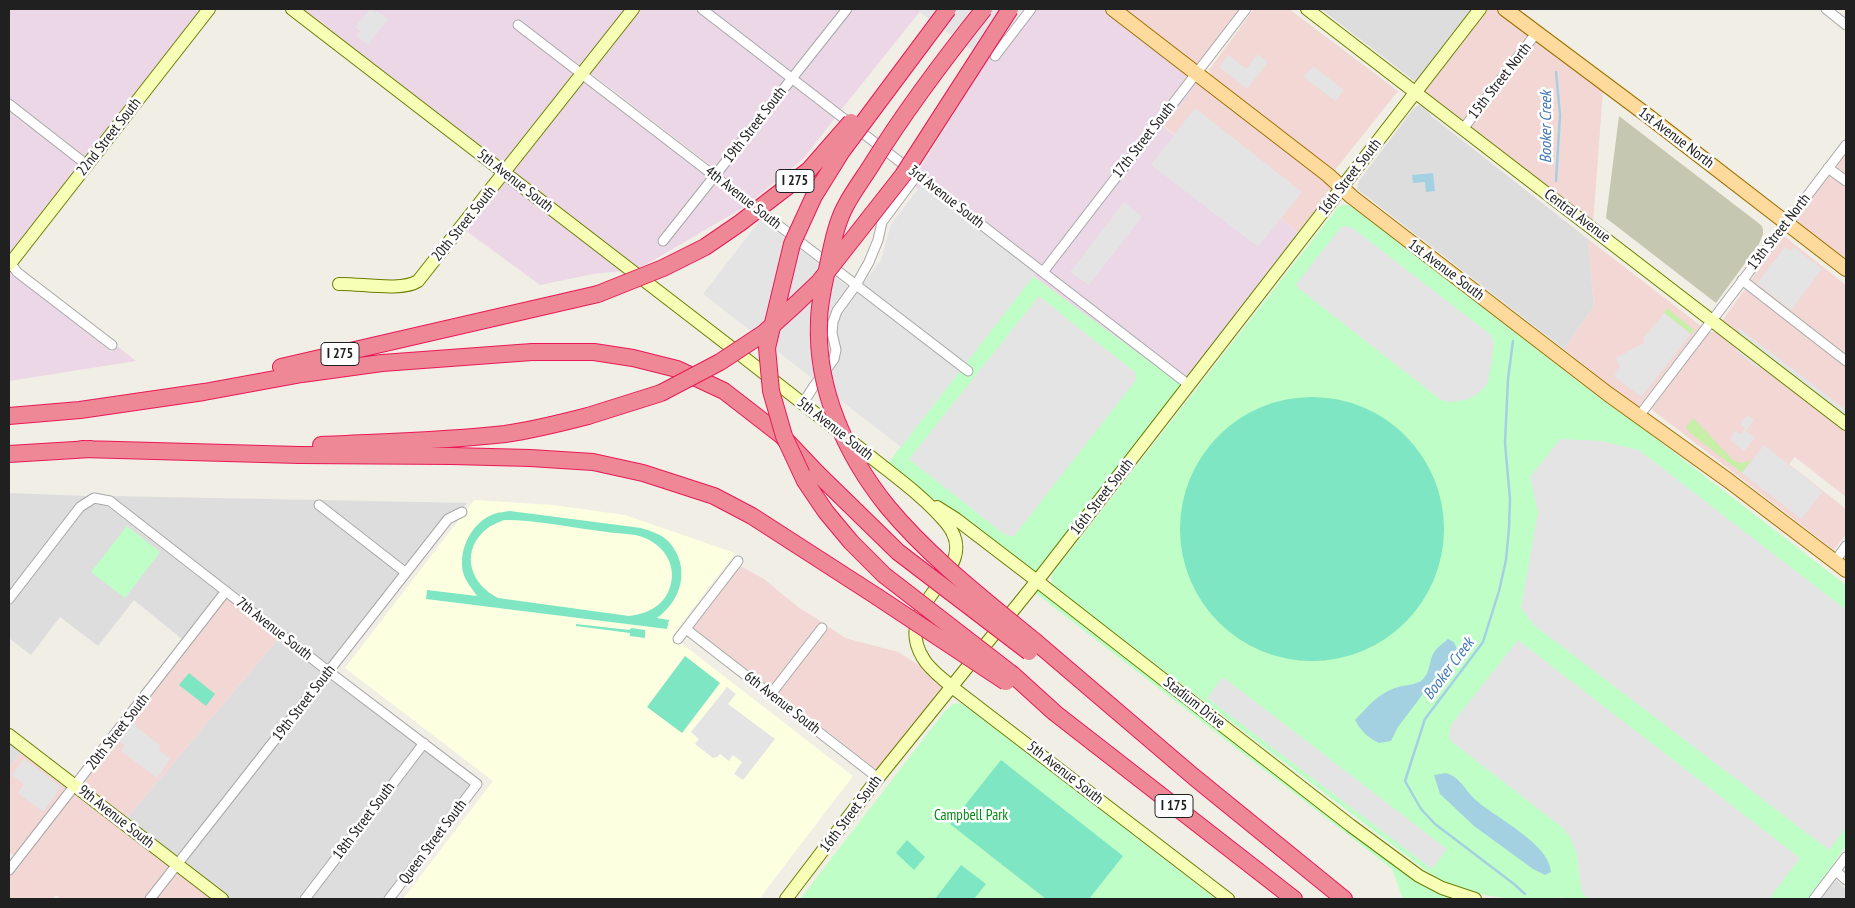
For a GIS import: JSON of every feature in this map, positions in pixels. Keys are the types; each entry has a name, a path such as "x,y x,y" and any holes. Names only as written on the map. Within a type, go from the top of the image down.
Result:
{"highway":[{"name":"I 275","path":"9,416 80,410 334,356 598,294 663,268 705,247 802,176 846,130 946,9"},
{"path":"946,9 842,152 814,196 792,244 766,348 771,391 784,436 805,481 826,512 851,542 884,574 1009,678"},
{"path":"984,9 898,122 845,208 832,247 822,291 818,322 820,346 830,402 838,424 865,477 887,506 932,553 1033,648"},
{"path":"9,454 82,450 291,446 465,438 507,434 550,426 661,393 720,362 764,333 819,282 903,175 1010,9"},
{"path":"80,410 382,363 532,352 594,352 633,358 677,369 724,391 782,436 898,552 1033,648"},
{"path":"82,450 530,458 593,462 643,473 714,496 752,516 876,596 1009,678"},
{"name":"I 175","path":"1033,648 1344,899"},
{"name":"I 175","path":"1009,678 1294,899"}],"main road":[{"name":"1st Avenue South","path":"1113,9 1328,175 1360,203 1638,416 1846,570"},
{"name":"1st Avenue North","path":"1505,9 1538,32 1846,269"}],"street":[{"name":"22nd Street South","path":"9,263 209,9"},
{"name":"5th Avenue South","path":"292,9 920,496 948,525 953,532 957,546 957,556 953,565 926,601 921,611 916,634 917,644 923,660 952,687 1228,899"},
{"name":"20th Street South","path":"339,284 353,283 375,286 413,284 505,173 633,9"},
{"name":"3rd Avenue South","path":"702,9 1189,385"},
{"name":"19th Street South","path":"663,241 847,9"},
{"path":"994,56 1031,9"},
{"name":"17th Street South","path":"1043,272 1246,9"},
{"name":"Central Avenue","path":"1307,9 1846,424"},
{"name":"16th Street South","path":"786,899 878,778 1037,581 1480,9"},
{"path":"1826,9 1846,25"},
{"name":"4th Avenue South","path":"518,25 968,371"},
{"name":"15th Street North","path":"1463,129 1538,32"},
{"path":"9,104 87,165"},
{"name":"13th Street North","path":"1638,416 1846,144"},
{"path":"1828,168 1846,181"},
{"path":"803,404 834,359 836,350 832,332 833,322 842,302 856,285 869,262 878,240 882,222 917,175"},
{"path":"9,263 18,273 112,346"},
{"path":"1742,280 1846,361"},
{"name":"Stadium Drive","path":"920,496 956,519 1350,825 1420,876 1442,888 1475,899"},
{"name":"7th Avenue South","path":"9,599 80,507 94,498 110,502 477,784"},
{"path":"319,506 405,572"},
{"name":"19th Street South","path":"150,899 405,572 448,519 462,512"},
{"path":"1834,561 1846,546"},
{"path":"678,639 738,561"},
{"name":"20th Street South","path":"9,870 226,591"},
{"path":"772,694 822,628"},
{"name":"6th Avenue South","path":"686,629 878,778"},
{"name":"9th Avenue South","path":"9,735 222,899"},
{"name":"18th Street South","path":"305,899 424,743"},
{"name":"Queen Street South","path":"389,899 477,784"},
{"path":"1814,899 1846,858"},
{"path":"1836,871 1846,880"}],"shaded area":[{"path":"9,9 204,9 87,158 9,98"},
{"path":"300,9 628,9 581,66 517,19 512,26 575,74 504,166"},
{"path":"370,9 375,12 377,11 388,19 368,45 356,36 360,31 355,27"},
{"path":"639,9 694,9 785,79 715,169 588,71"},
{"path":"710,9 841,9 791,71"},
{"path":"852,9 922,9 841,110 798,77"},
{"path":"920,9 1022,9 983,58 918,11"},
{"path":"1036,9 1105,9 1190,74 1042,265 919,170 989,57 995,62"},
{"path":"1121,9 1241,9 1196,67"},
{"path":"1254,9 1289,9 1398,91 1335,170 1213,79 1209,70"},
{"path":"1321,9 1474,9 1417,83"},
{"path":"1485,9 1495,9 1530,35 1462,122 1422,91"},
{"path":"1537,40 1603,91 1593,224 1469,128"},
{"path":"1258,54 1268,62 1247,89 1219,67 1228,55 1246,69"},
{"path":"1313,66 1344,90 1335,101 1304,77"},
{"path":"582,79 709,177 657,242 663,247 716,182 746,206 637,269 511,171"},
{"path":"1197,79 1199,81 1164,127 1300,234 1189,378 1049,271"},
{"path":"1199,81 1336,187 1300,234 1164,126"},
{"path":"792,84 835,118 803,159 754,199 722,175"},
{"path":"1420,105 1429,109 1430,115 1588,239 1594,307 1564,349 1357,189 1359,181 1414,108"},
{"path":"1195,108 1302,192 1258,247 1151,165"},
{"path":"9,110 81,166 9,255"},
{"path":"1619,116 1761,225 1763,234 1759,244 1716,303 1606,218"},
{"path":"1846,151 1846,175 1835,166"},
{"path":"1829,174 1846,187 1846,263 1792,221"},
{"path":"505,179 623,271 593,274 540,285 465,230"},
{"path":"917,181 1166,373 1145,360 914,186"},
{"path":"922,184 1036,273 901,447 703,294 761,219 856,293 881,260 891,224"},
{"path":"1124,202 1142,217 1089,285 1070,272"},
{"path":"1347,226 1354,229 1491,335 1494,344 1488,383 1482,390 1473,397 1464,400 1451,402 1441,400 1298,288 1296,284 1341,227"},
{"path":"1784,236 1846,285 1846,355 1750,281"},
{"path":"1588,239 1701,326 1638,408 1564,349 1594,307"},
{"path":"1785,247 1790,251 1794,247 1822,269 1791,310 1757,283"},
{"path":"10,271 112,352 117,346 136,361 9,381"},
{"path":"1745,289 1846,366 1846,417 1722,321"},
{"path":"1039,296 1136,373 1136,380 1014,536 1009,536 1001,532 909,459"},
{"path":"1664,313 1691,334 1641,397 1614,376 1617,372 1616,370 1620,367 1616,358 1644,343 1643,339"},
{"path":"1738,327 1846,410 1846,417 1739,334"},
{"path":"1709,332 1718,332 1846,431 1846,497 1795,457 1789,464 1846,509 1846,534 1834,550 1651,409"},
{"path":"1735,345 1761,366 1759,369 1736,351"},
{"path":"1747,415 1754,420 1746,431 1755,438 1744,451 1730,440 1735,431 1740,434 1745,428 1740,424"},
{"path":"1560,439 1601,441 1639,450 1846,610 1846,828 1829,850 1534,625 1521,608 1538,512 1530,477"},
{"path":"1764,445 1823,492 1801,519 1742,473"},
{"path":"9,493 88,496 77,504 9,592"},
{"path":"109,496 318,500 313,507 399,573 328,665"},
{"path":"321,500 467,503 464,507 445,516 405,565"},
{"path":"474,500 553,505 625,515 735,553 672,636 853,776 759,899 403,899 493,781 345,668"},
{"path":"94,502 107,506 219,593 183,640 134,600 98,646 60,617 31,655 9,638 9,606 83,510"},
{"path":"740,566 764,579 798,607 822,622 771,688 692,628"},
{"path":"226,598 277,640 126,819 82,785"},
{"path":"256,621 322,672 177,858 126,819 277,640"},
{"path":"829,627 845,638 898,652 925,669 945,687 878,771 778,693"},
{"path":"1518,640 1800,858 1769,899 1589,899 1585,896 1581,889 1577,855 1570,837 1563,828 1452,742 1449,737 1451,725"},
{"path":"1223,677 1447,849 1432,869 1207,698"},
{"path":"329,678 417,745 299,899 230,899 184,863"},
{"path":"727,687 736,694 728,704 775,739 743,780 734,774 742,762 733,755 729,761 720,754 713,758 695,744 699,739 691,732"},
{"path":"131,721 161,746 159,750 170,759 157,778 121,751 125,746 117,740"},
{"path":"9,741 22,751 9,767"},
{"path":"424,750 470,786 384,899 310,899"},
{"path":"22,751 68,786 15,857 9,851 9,767"},
{"path":"24,759 61,787 43,812 18,793 24,784 12,775"},
{"path":"75,791 171,865 145,899 61,899 56,895 52,899 9,899 9,877"},
{"path":"178,871 214,899 155,899"},
{"path":"1835,879 1846,889 1846,899 1820,899"}],"green space":[{"path":"1348,205 1362,214 1846,585 1846,846 1808,899 1565,899 1563,897 1527,900 1483,895 1457,887 1429,873 1053,586 1052,574 1338,207"},
{"path":"1033,276 1183,386 1037,575 959,515 923,492 887,464 960,370 969,377 974,370 965,362"},
{"path":"1667,308 1694,330 1691,334 1664,313"},
{"path":"1312,397 1338,400 1362,407 1396,427 1414,445 1434,479 1441,503 1444,529 1441,555 1434,579 1414,613 1396,631 1362,651 1338,658 1312,661 1286,658 1262,651 1228,631 1210,613 1190,579 1183,555 1180,529 1183,503 1190,479 1210,445 1228,427 1262,407 1286,400"},
{"path":"1693,418 1733,460 1742,463 1751,460 1742,473 1690,433 1686,427"},
{"path":"510,511 641,528 666,539 676,552 681,572 681,583 678,593 666,611 657,618 669,620 667,629 426,599 427,590 477,596 463,572 463,554 468,537 479,523 486,518 500,512","holes":["504,520 517,520 641,536 659,547 668,559 672,574 669,590 662,601 653,609 629,616 498,598 481,585 476,577 472,569 472,550 476,541 488,528"]},
{"path":"127,526 160,552 125,598 91,572"},
{"path":"1038,587 1457,899 1403,899 1392,869 1034,592"},
{"path":"576,624 645,630 645,638 630,636 630,633 576,626"},
{"path":"685,656 720,683 682,733 647,707"},
{"path":"189,673 215,694 206,706 179,685"},
{"name":"Campbell Park","path":"960,703 1216,899 800,899 945,711 953,704"},
{"path":"1001,760 1123,856 1089,899 1046,899 950,824"},
{"path":"907,840 925,857 914,870 896,853"},
{"path":"961,865 986,884 974,899 935,899"}],"water":[{"path":"1433,173 1435,191 1426,192 1425,182 1413,183 1412,175"},
{"path":"1448,639 1454,642 1457,649 1398,727 1391,741 1379,743 1362,731 1355,720 1385,693 1424,679 1433,653"},
{"path":"1446,773 1456,778 1477,801 1532,842 1548,861 1551,872 1545,875 1533,869 1474,826 1440,794 1434,775"}],"waterway":[{"name":"Booker Creek","path":"1556,72 1560,115 1556,181"},
{"name":"Booker Creek","path":"1513,341 1508,379 1505,443 1510,499 1509,528 1506,560 1499,591 1483,642 1425,719 1405,781 1421,809 1435,824 1525,894"}]}
